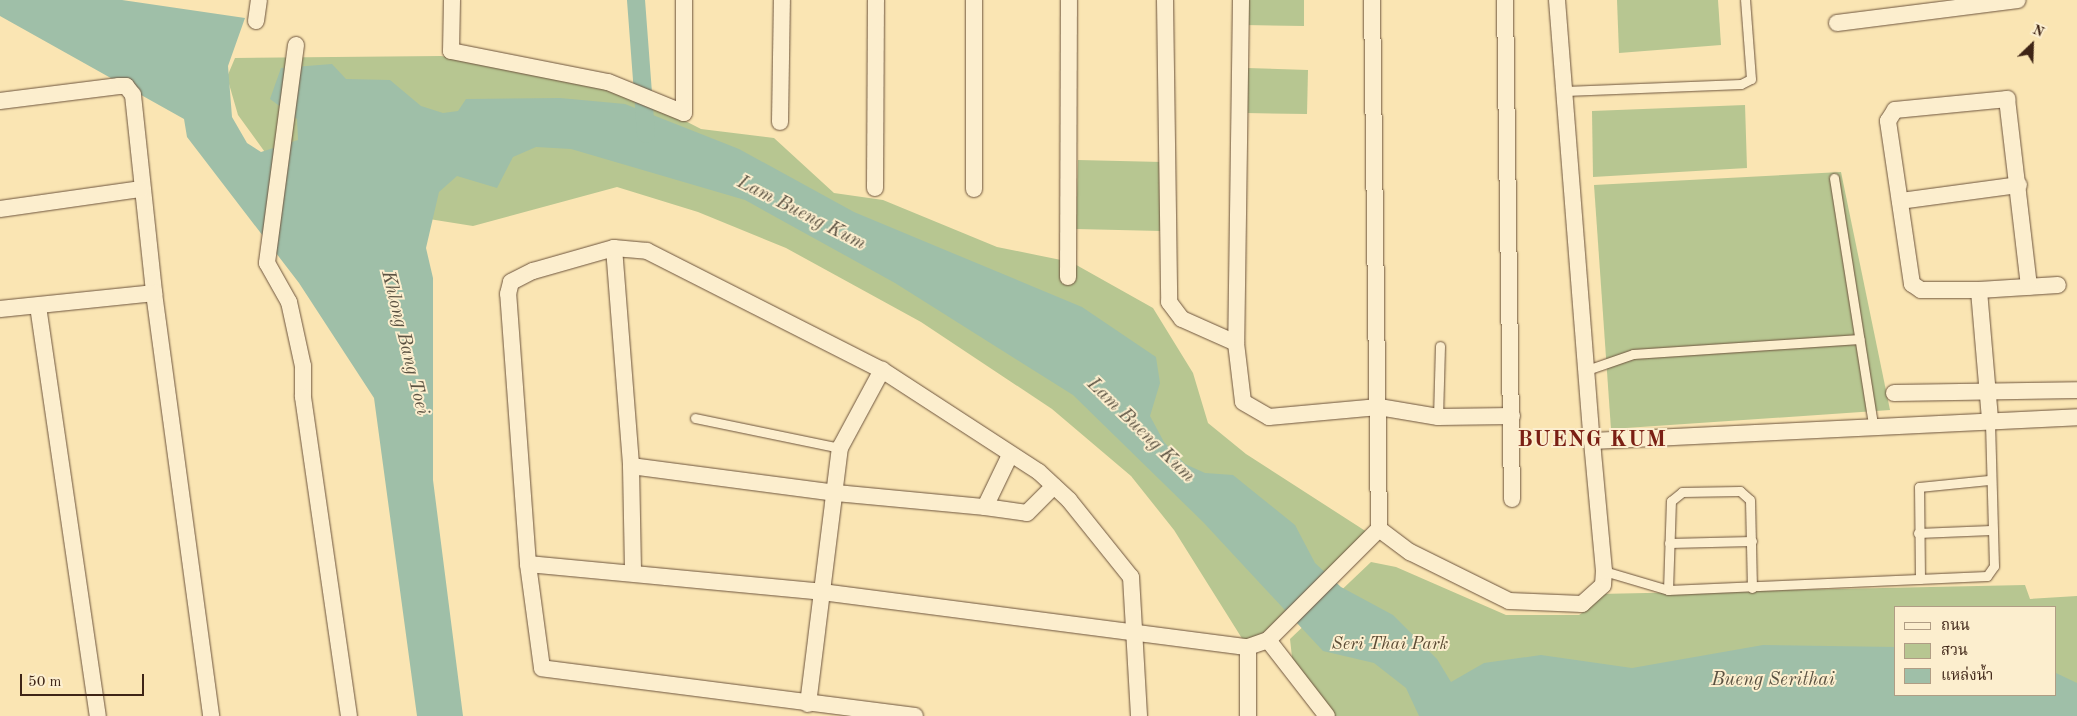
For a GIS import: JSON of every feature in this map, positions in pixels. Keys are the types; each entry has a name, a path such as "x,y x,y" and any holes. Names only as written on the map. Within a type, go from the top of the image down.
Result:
{"street":[{"path":"256,21 259,0"},
{"path":"452,0 451,51 636,92 660,103 685,111 684,0"},
{"path":"780,122 782,0"},
{"path":"875,188 876,0"},
{"path":"974,0 974,189"},
{"path":"1068,277 1070,0"},
{"path":"1165,0 1169,302 1182,319 1236,343"},
{"path":"1241,0 1236,343 1239,394 1254,411 1269,418 1379,407 1438,417 1512,416"},
{"path":"528,564 633,572 822,592 1137,636 1248,647 1268,640 1379,529 1379,407 1372,0"},
{"path":"1505,0 1512,499"},
{"path":"1379,529 1410,552 1509,601 1582,604 1603,585 1604,571 1592,441 1583,372 1565,91 1557,0"},
{"path":"1837,24 1908,7 2018,0"},
{"path":"296,49 267,263 289,302 303,366 303,397 349,716"},
{"path":"0,101 126,86 135,104 141,190 211,716"},
{"path":"2030,287 2007,99 1901,107 1889,114 1888,121 1915,289 1979,290 2030,287 2058,285"},
{"path":"1900,200 2019,185"},
{"path":"0,209 141,190"},
{"path":"614,248 631,466 633,572"},
{"path":"915,716 801,708 547,671 538,662 528,564 508,288 533,271 614,248 647,251 882,370 1010,455 1054,486 1131,577 1137,636 1138,716"},
{"path":"1979,290 1985,391 1990,419"},
{"path":"0,309 154,293"},
{"path":"38,306 98,716"},
{"path":"801,708 822,592 836,493 840,448 882,370"},
{"path":"1894,392 2077,390"},
{"path":"1592,441 1873,424 2077,417"},
{"path":"985,507 1010,455"},
{"path":"631,466 836,493 985,507 1027,513 1054,486"},
{"path":"1268,640 1327,716"},
{"path":"1248,647 1248,716"}],"lane":[{"path":"1565,91 1741,84 1751,79 1745,0"},
{"path":"1834,178 1873,424"},
{"path":"1583,372 1633,354 1860,339"},
{"path":"1438,417 1440,346"},
{"path":"695,418 840,448"},
{"path":"1604,571 1668,590 1752,588 1987,576 1994,566 1989,480 1990,419"},
{"path":"1920,579 1919,488 1989,480"},
{"path":"1668,590 1668,508 1676,495 1740,491 1750,500 1752,588"},
{"path":"1918,533 1991,530"},
{"path":"1669,543 1752,541"}],"green space":[{"path":"1245,0 1304,0 1304,26 1245,25"},
{"path":"1617,0 1718,0 1721,45 1619,53"},
{"path":"441,56 617,86 701,129 774,138 834,193 883,200 997,247 1071,262 1153,308 1193,373 1208,423 1246,454 1367,532 1265,635 1243,640 1174,530 1131,476 1052,409 921,322 786,248 698,212 617,187 473,226 385,212 267,155 238,115 227,77 235,58"},
{"path":"1247,68 1308,70 1307,114 1246,113"},
{"path":"1745,105 1747,168 1593,177 1592,111"},
{"path":"1078,160 1162,162 1161,231 1076,229"},
{"path":"1841,172 1890,410 1611,429 1594,185"},
{"name":"Seri Thai Park","path":"1371,562 1396,567 1506,615 1579,615 1592,606 1598,594 2025,585 2030,599 2077,596 2077,716 1332,716 1293,666 1290,639"}],"water":[{"path":"0,0 122,0 245,18 228,66 232,117 247,143 261,152 298,140 297,119 270,99 281,68 332,64 346,79 390,80 421,106 443,113 458,111 466,99 560,98 625,104 739,149 854,212 1082,307 1156,357 1160,383 1150,416 1164,442 1185,464 1205,473 1233,475 1295,525 1315,563 1341,587 1393,615 1437,659 1451,682 1484,663 1541,655 1632,668 1763,645 1894,647 1894,696 2057,696 2057,673 2077,683 2077,716 1419,716 1406,688 1374,663 1323,651 1203,522 1073,395 895,283 745,200 571,149 536,147 513,157 497,188 457,176 439,192 426,248 433,278 433,480 463,716 417,716 374,398 299,283 187,137 184,119 0,16"}],"waterway":[{"path":"636,0 646,134"}],"district":[{"name":"BUENG KUM","path":"1592,441"}],"water label":[{"name":"Lam Bueng Kum","path":"801,214"},
{"name":"Khlong Bang Toei","path":"404,343"},
{"name":"Lam Bueng Kum","path":"1140,431"},
{"name":"Bueng Serithai","path":"1773,681"}]}
